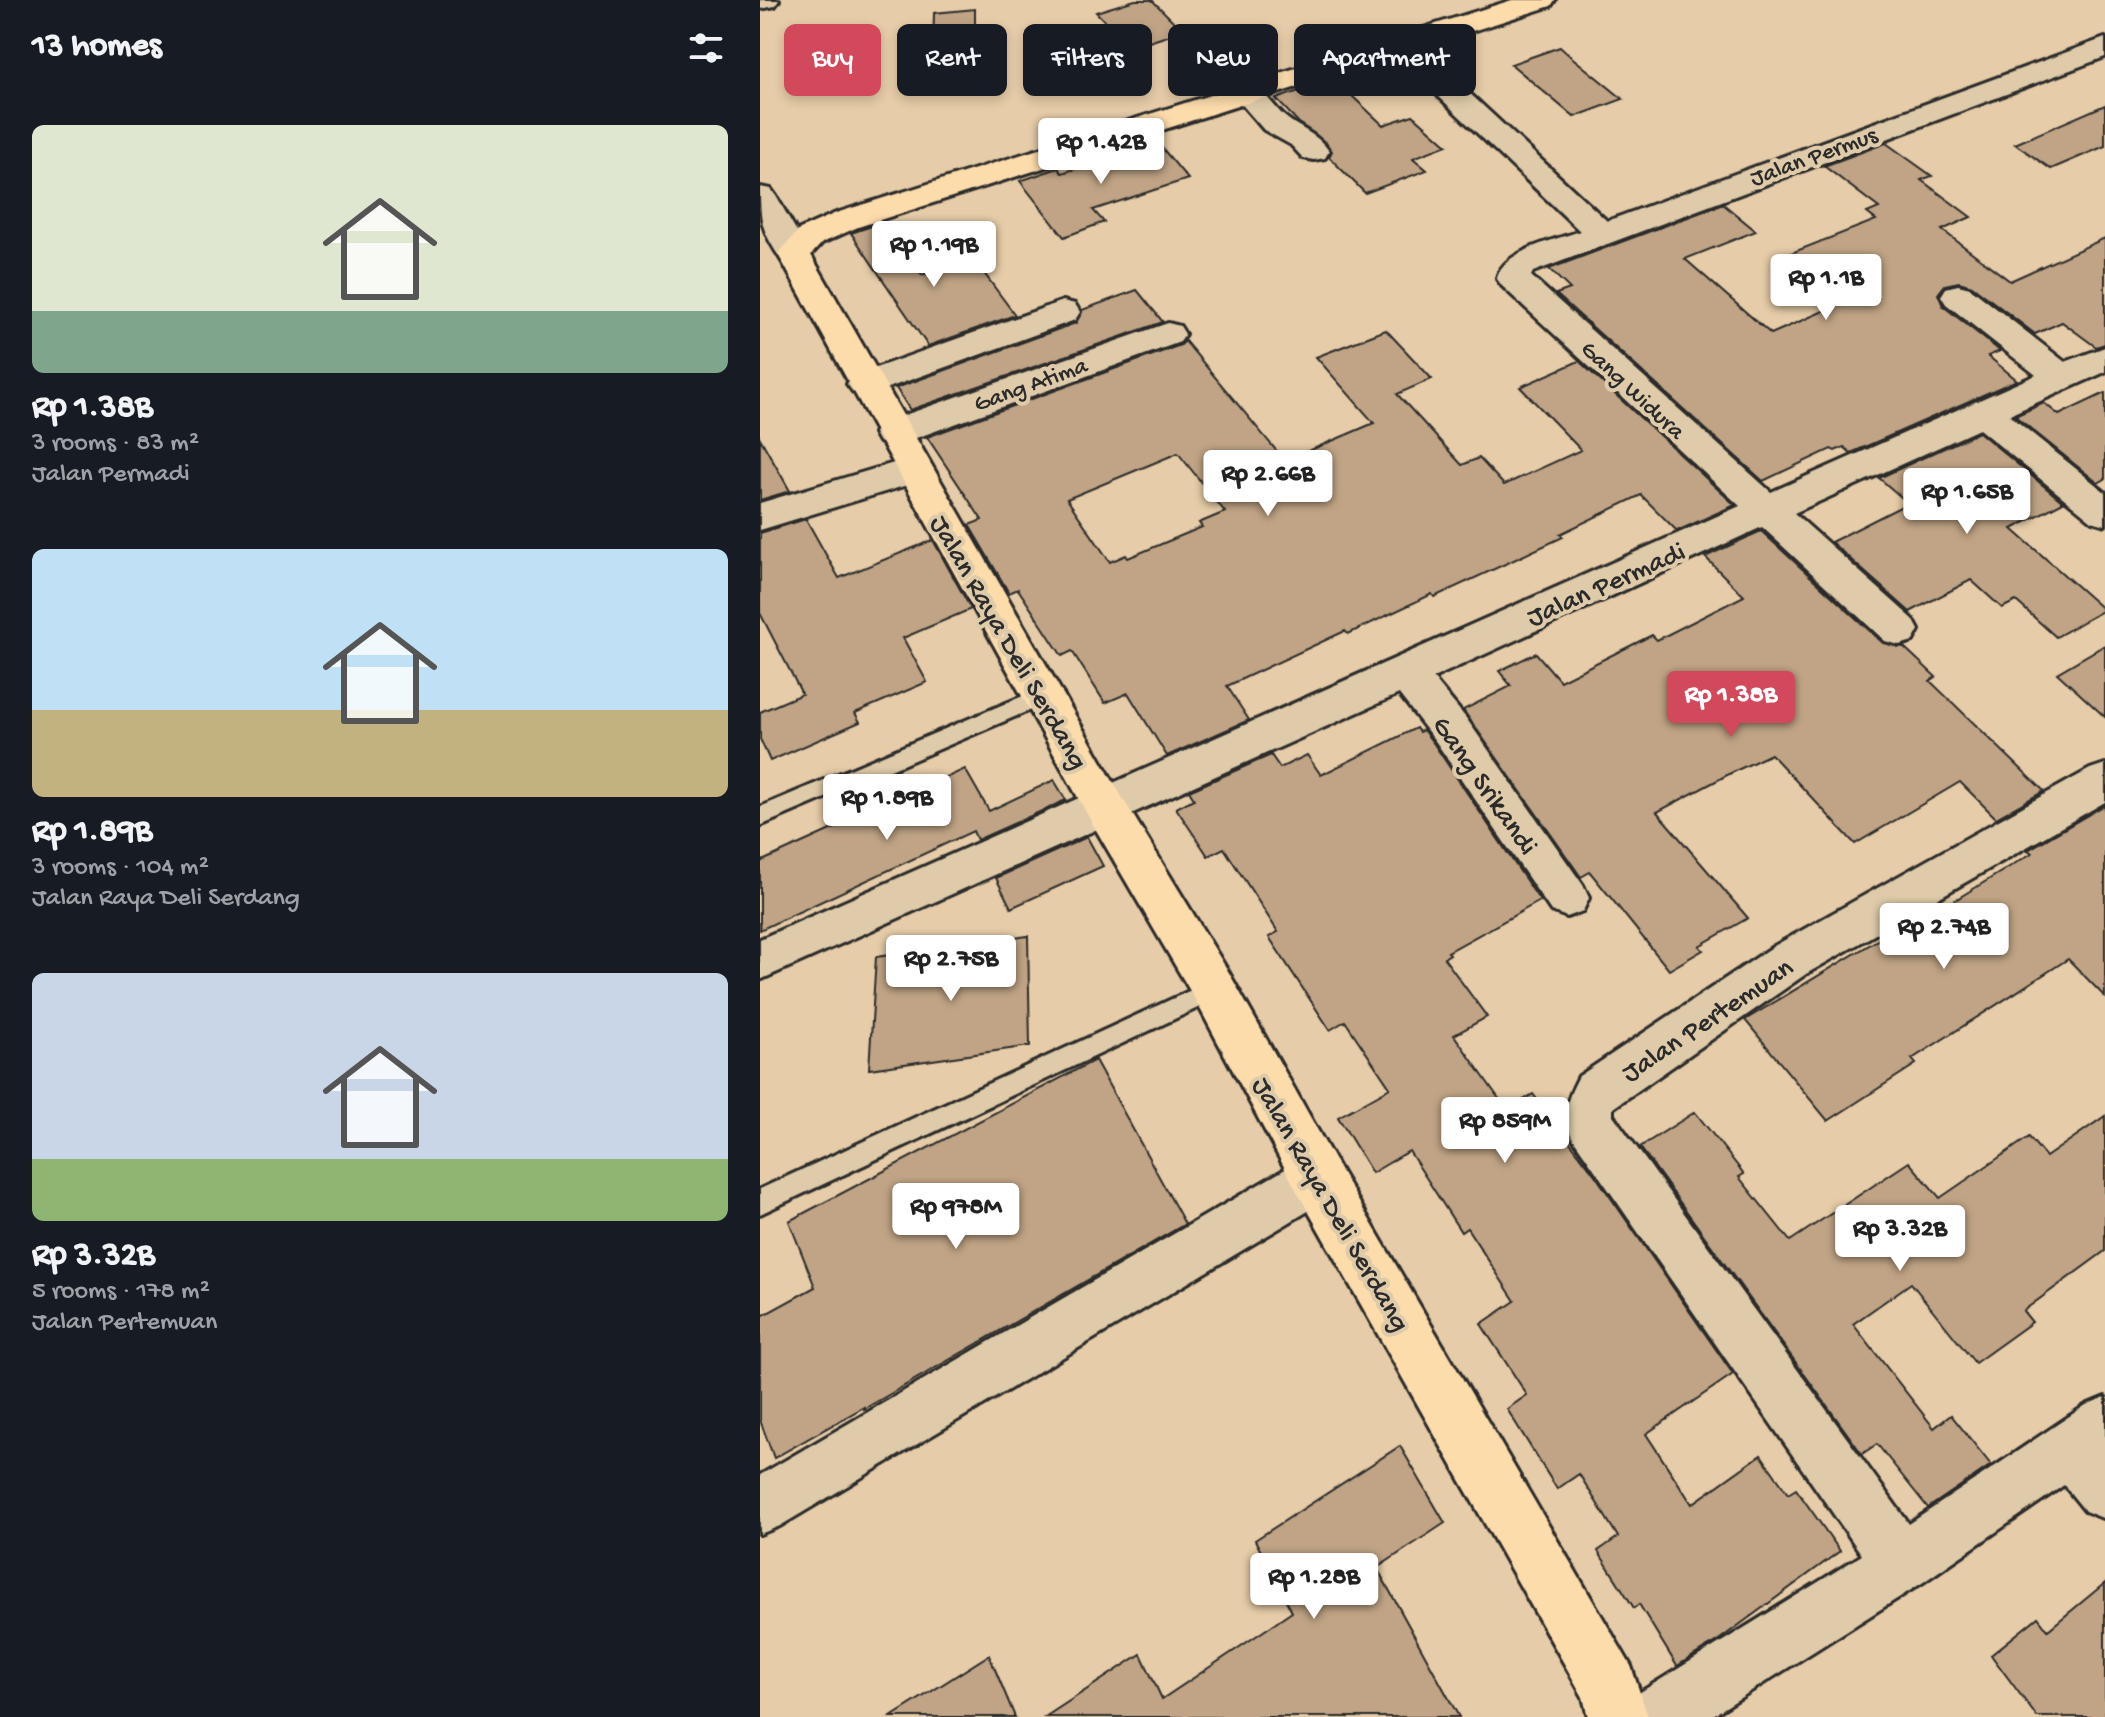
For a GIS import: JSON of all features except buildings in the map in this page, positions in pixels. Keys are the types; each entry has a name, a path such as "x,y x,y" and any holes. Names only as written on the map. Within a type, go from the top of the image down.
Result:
{"main road":[{"path":"1464,24 1541,0"},
{"path":"779,246 847,220 1234,96"},
{"name":"Jalan Raya Deli Serdang","path":"779,246 865,384 1213,990 1317,1178 1610,1687 1618,1717"}],"street":[{"name":"Jalan Permus","path":"1521,265 2105,47"},
{"path":"1250,96 1275,124 1302,139 1314,151"},
{"path":"1455,96 1602,234"},
{"path":"760,196 779,246"},
{"name":"Gang Widura","path":"1521,265 1515,271 1514,279 1766,510"},
{"path":"1958,296 2061,377"},
{"path":"865,384 1063,312"},
{"name":"Gang Atima","path":"892,433 1168,334"},
{"name":"Jalan Permadi","path":"760,960 1107,810 1405,672 2105,358"},
{"path":"1983,413 2105,512"},
{"path":"760,517 914,470"},
{"path":"1766,510 1899,630"},
{"name":"Gang Srikandi","path":"1405,672 1451,730 1567,898"},
{"name":"Jalan Pertemuan","path":"1902,1563 1589,1121 1589,1106 1596,1092 1790,960 2105,781"},
{"path":"760,1506 1317,1178"},
{"path":"1655,1717 1902,1563 2094,1455"}],"lane":[{"path":"760,817 1042,696"},
{"path":"760,1202 1213,990"}]}
